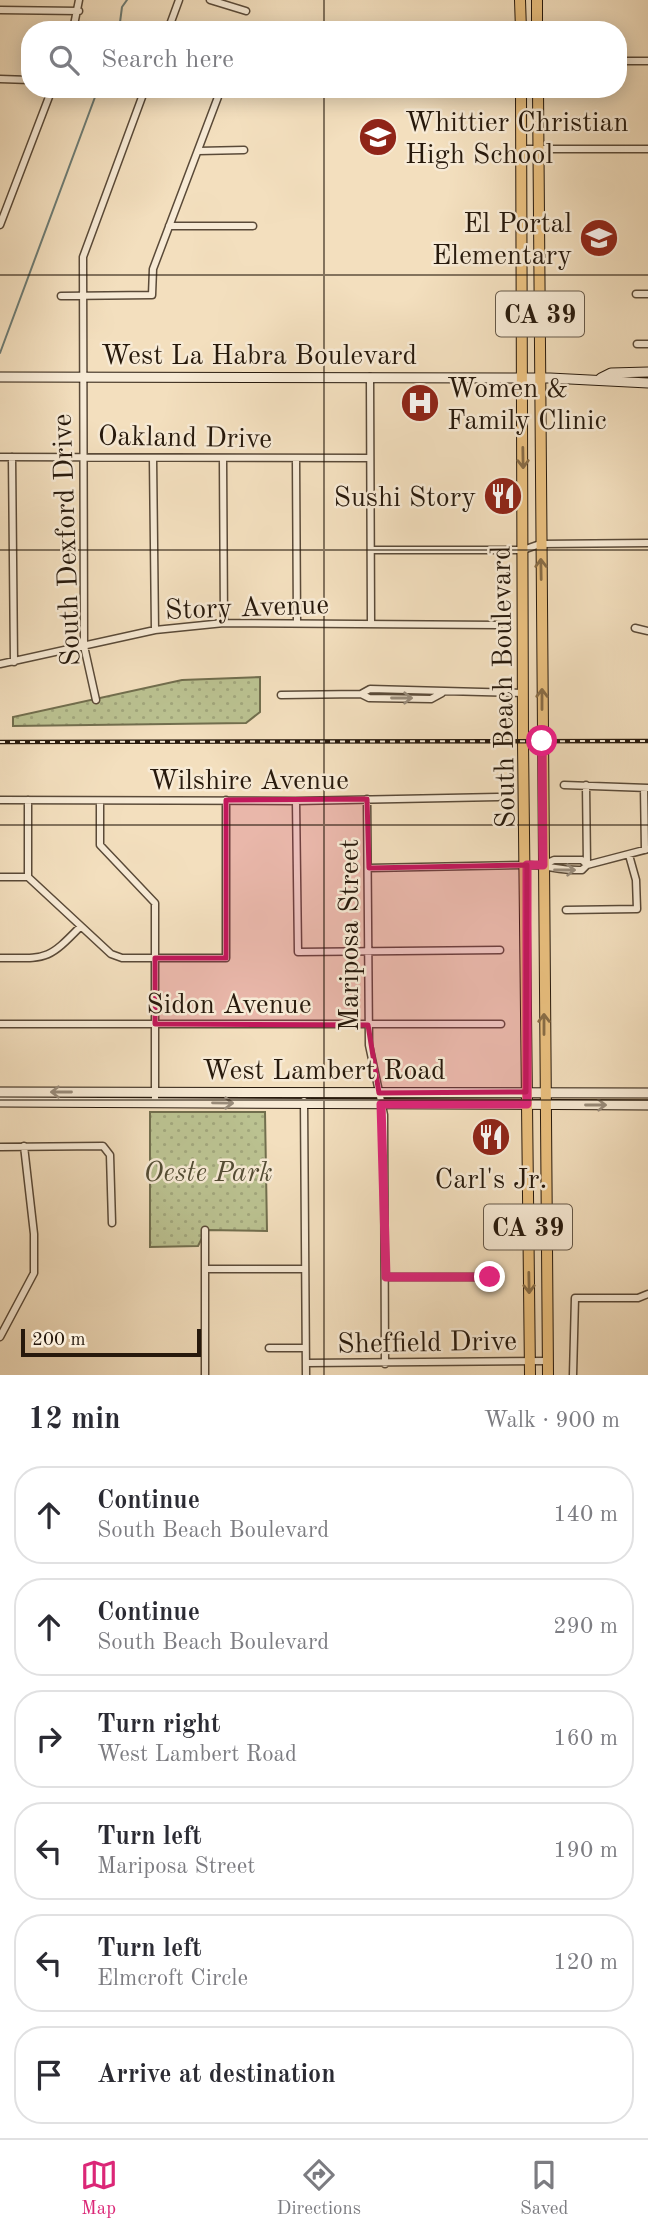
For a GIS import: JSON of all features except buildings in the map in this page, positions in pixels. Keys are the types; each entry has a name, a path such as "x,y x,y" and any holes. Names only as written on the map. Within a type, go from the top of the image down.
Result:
{"main road":[{"path":"520,0 520,21"},
{"path":"537,0 537,21"},
{"name":"CA 39","path":"521,98 523,377"},
{"name":"CA 39","path":"538,98 540,377"},
{"name":"West La Habra Boulevard","path":"0,377 601,378 611,373 648,372"},
{"name":"South Beach Boulevard","path":"523,377 523,692 527,865 526,1092 530,1375"},
{"name":"South Beach Boulevard","path":"540,377 548,1375"},
{"name":"West La Habra Boulevard","path":"601,378 610,383 648,383"},
{"name":"West Lambert Road","path":"0,1092 304,1104 648,1105"},
{"name":"West Lambert Road","path":"0,1102 304,1093 648,1093"}],"street":[{"path":"75,21 79,0"},
{"path":"171,21 179,0"},
{"path":"210,0 246,11"},
{"path":"0,10 79,11"},
{"path":"627,61 648,61"},
{"path":"0,79 21,80"},
{"path":"0,225 49,98"},
{"name":"South Dexford Drive","path":"96,701 84,646 81,377 83,257 142,98"},
{"path":"61,296 152,295 153,269 218,98"},
{"path":"521,149 648,149"},
{"path":"198,151 244,150"},
{"path":"169,226 253,226"},
{"path":"636,294 648,294"},
{"path":"637,344 648,344"},
{"path":"370,377 371,624"},
{"name":"Oakland Drive","path":"0,457 369,458"},
{"path":"12,457 14,662"},
{"path":"153,458 155,630"},
{"path":"223,459 224,623"},
{"path":"296,459 297,623"},
{"path":"371,550 523,550 540,544 648,542"},
{"name":"Story Avenue","path":"0,664 155,630 224,623 499,625"},
{"path":"635,628 648,631"},
{"path":"281,695 361,694 370,690 523,692"},
{"path":"564,785 646,788 647,850 587,865"},
{"path":"586,785 587,865"},
{"name":"Wilshire Avenue","path":"0,800 296,801 498,796"},
{"name":"Mariposa Street","path":"368,799 369,1045 376,1067 381,1104 386,1277 385,1364"},
{"path":"28,800 28,877"},
{"path":"0,877 28,877 111,954 122,958 226,958 226,800"},
{"path":"100,801 100,845 155,903 155,1097"},
{"path":"296,801 298,952 368,954 500,950"},
{"path":"566,910 637,909 636,880 629,855"},
{"path":"369,868 543,865 554,860 582,860 587,865"},
{"path":"0,958 45,958 55,953 80,927"},
{"name":"Sidon Avenue","path":"0,1024 501,1024"},
{"path":"304,1093 306,1375"},
{"path":"0,1338 34,1273 34,1234 24,1146"},
{"path":"0,1147 103,1146 108,1149 112,1223"},
{"path":"205,1230 205,1375"},
{"path":"205,1269 305,1269"},
{"path":"386,1277 490,1277"},
{"path":"573,1375 575,1298 638,1298 648,1294"},
{"path":"269,1349 305,1348"},
{"name":"Sheffield Drive","path":"306,1363 548,1361"}],"highlighted area":[{"path":"367,799 369,868 527,865 526,1092 379,1093 368,1025 155,1024 155,958 226,958 226,800"}],"green space":[{"path":"260,677 260,712 246,723 13,726 13,717 182,680"},
{"name":"Oeste Park","path":"150,1112 265,1112 267,1231 206,1230 198,1246 150,1247"}],"waterway":[{"path":"120,21 122,7 127,0"},
{"path":"0,353 95,98"}],"railway":[{"path":"0,742 648,741"}],"place":[{"name":"Whittier Christian High School","path":"378,137"},
{"name":"El Portal Elementary","path":"599,238"},
{"name":"Women & Family Clinic","path":"420,403"},
{"name":"Sushi Story","path":"503,496"},
{"name":"Carl's Jr.","path":"491,1137"}],"route":[{"path":"490,1277 386,1277 384,1115 381,1104 527,1104 527,865 543,865 542,741"}]}
